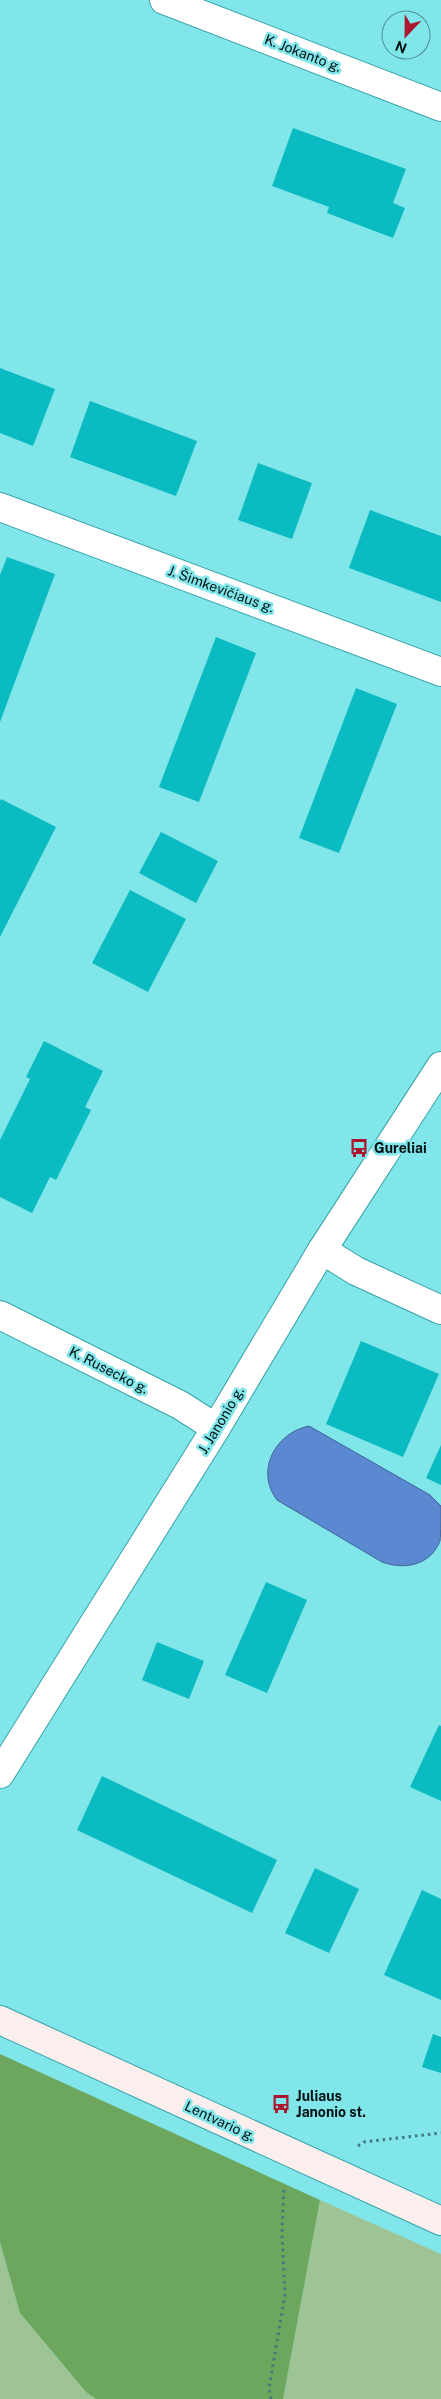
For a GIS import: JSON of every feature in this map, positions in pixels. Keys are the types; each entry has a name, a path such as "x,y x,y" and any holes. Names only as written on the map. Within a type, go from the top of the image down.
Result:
{"main road":[{"name":"Lentvario g.","path":"0,2020 441,2221"}],"street":[{"name":"K. Jokanto g.","path":"164,0 441,108"},
{"name":"J. Šimkevičiaus g.","path":"0,507 441,672"},
{"name":"J. Janonio g.","path":"0,1774 216,1428 322,1250 441,1066"},
{"path":"322,1250 356,1271 441,1310"},
{"name":"K. Rusecko g.","path":"0,1315 180,1405 216,1428"}],"path":[{"path":"322,2168 364,2142 441,2133"},
{"path":"271,2399 269,2388 285,2295 282,2233 285,2151"}],"green space":[{"path":"0,2054 320,2200 283,2399 96,2399 86,2392 20,2313 0,2242"},
{"path":"320,2200 441,2254 441,2399 283,2399"},
{"path":"0,2242 20,2313 86,2392 96,2399 0,2399"}],"water":[{"path":"309,1426 430,1495 441,1506 440,1541 430,1556 416,1564 399,1566 382,1562 277,1500 271,1489 268,1477 268,1466 272,1455 287,1436"}],"building":[{"path":"293,128 406,169 393,203 405,208 393,238 327,213 329,207 272,186"},
{"path":"0,368 55,389 33,446 0,433"},
{"path":"90,401 197,441 176,496 70,457"},
{"path":"258,463 312,483 292,539 238,520"},
{"path":"370,510 441,536 441,602 349,568"},
{"path":"7,557 55,574 0,722 0,575"},
{"path":"216,637 256,653 199,802 159,787"},
{"path":"356,688 397,704 339,853 299,838"},
{"path":"1,799 56,827 0,937 0,801"},
{"path":"161,832 218,861 196,903 139,873"},
{"path":"130,890 186,919 148,992 92,963"},
{"path":"44,1041 103,1071 85,1107 91,1110 56,1180 50,1177 32,1213 0,1197 0,1140 30,1079 26,1077"},
{"path":"361,1341 439,1374 403,1457 326,1424"},
{"path":"441,1445 441,1485 426,1478"},
{"path":"266,1582 307,1600 267,1693 225,1675"},
{"path":"157,1642 204,1661 189,1699 142,1680"},
{"path":"439,1725 441,1726 441,1801 410,1787"},
{"path":"102,1776 277,1860 252,1913 77,1830"},
{"path":"315,1868 359,1889 329,1953 285,1933"},
{"path":"422,1890 441,1899 441,2000 384,1975"},
{"path":"433,2034 441,2037 441,2073 422,2067"}],"place":[{"name":"Gureliai","path":"359,1148"},
{"name":"Juliaus Janonio st.","path":"281,2104"}]}
